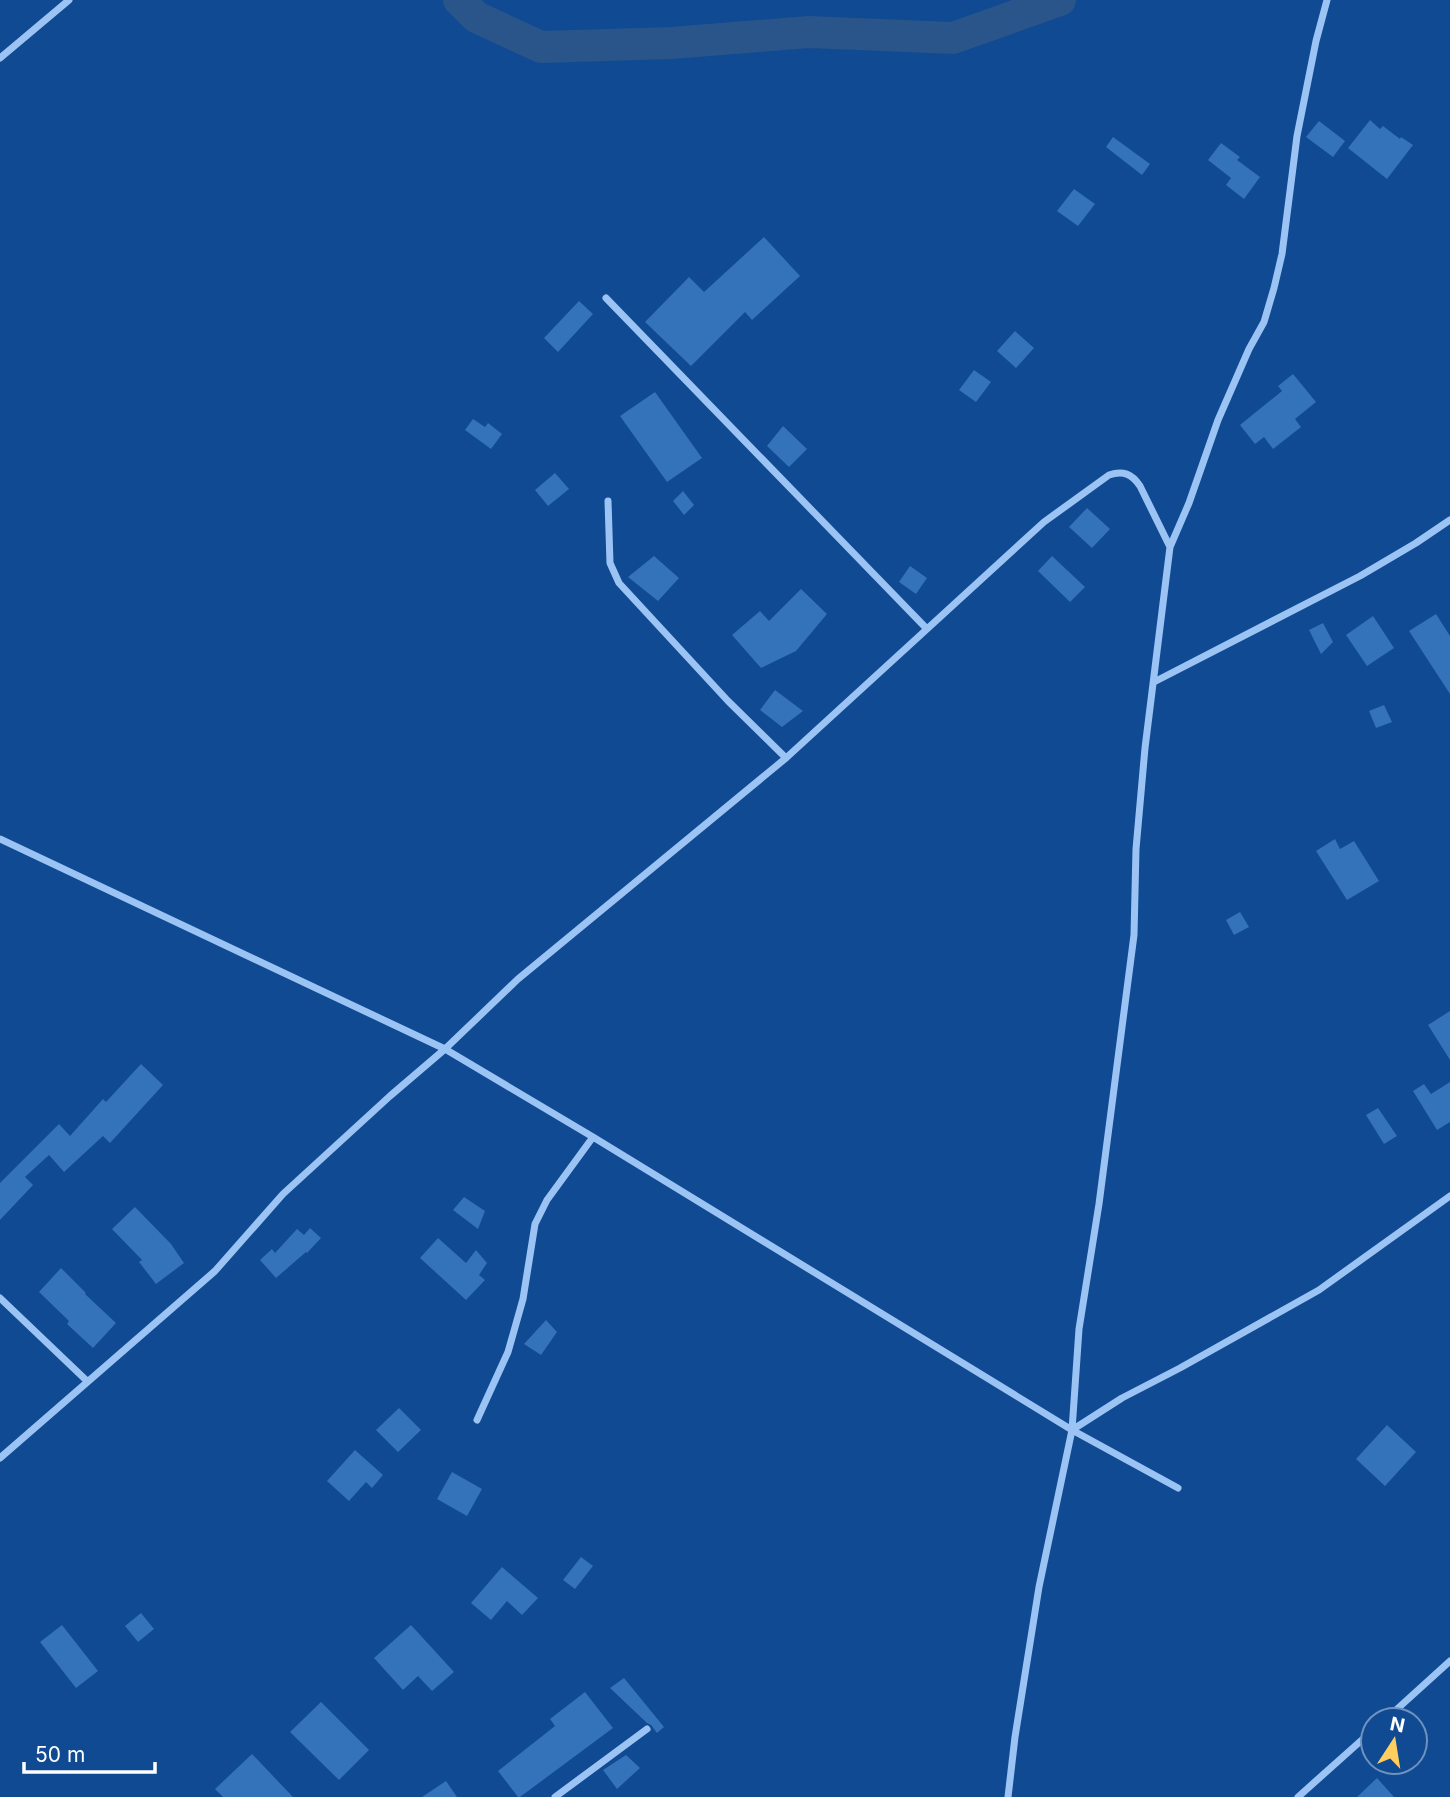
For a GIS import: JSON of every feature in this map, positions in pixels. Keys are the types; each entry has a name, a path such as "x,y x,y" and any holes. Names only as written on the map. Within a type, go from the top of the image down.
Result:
{"street":[{"path":"0,58 69,0"},
{"path":"1008,1797 1039,1587 1072,1430 1079,1329 1099,1204 1134,935 1136,849 1145,748 1170,547 1189,503 1218,420 1244,359 1264,322 1274,288 1282,254 1297,136 1327,0"},
{"path":"606,298 927,629"},
{"path":"0,1458 215,1271 283,1194 518,979 786,758 1044,523 1109,475 1122,472 1135,479 1170,547"},
{"path":"608,501 610,564 619,583 728,701 786,758"},
{"path":"1154,682 1360,576 1450,520"},
{"path":"0,839 444,1049 1072,1430 1178,1488"},
{"path":"477,1420 508,1352 523,1299 535,1224 547,1200 593,1137"},
{"path":"1072,1430 1122,1398 1319,1290 1450,1196"},
{"path":"0,1298 87,1381"},
{"path":"1400,1706 1450,1661"},
{"path":"555,1797 647,1729"},
{"path":"1298,1797 1359,1743"}],"building":[{"path":"1370,120 1380,129 1383,126 1413,145 1387,179 1348,148"},
{"path":"1319,121 1345,141 1333,157 1306,137"},
{"path":"1113,137 1150,164 1142,175 1106,147"},
{"path":"1221,143 1240,157 1237,160 1260,177 1244,199 1226,185 1231,178 1208,160"},
{"path":"1074,189 1095,204 1078,226 1057,211"},
{"path":"764,237 800,276 752,320 745,312 691,366 645,322 689,277 704,292"},
{"path":"579,301 593,314 558,352 544,338"},
{"path":"1015,331 1034,348 1016,368 997,351"},
{"path":"974,370 991,382 976,402 959,390"},
{"path":"1293,374 1316,402 1295,419 1301,427 1273,449 1264,437 1255,444 1240,425 1282,391 1278,386"},
{"path":"655,392 702,458 667,482 620,416"},
{"path":"473,419 485,427 488,423 502,434 491,449 465,430"},
{"path":"783,426 807,449 789,467 767,446"},
{"path":"555,473 569,489 548,506 535,490"},
{"path":"683,491 694,505 684,515 673,501"},
{"path":"1087,508 1110,529 1092,548 1069,527"},
{"path":"654,556 679,578 658,601 628,577"},
{"path":"1052,556 1085,587 1070,602 1038,571"},
{"path":"910,566 927,578 916,594 899,582"},
{"path":"801,589 827,614 796,651 761,668 732,635 760,611 769,621"},
{"path":"1436,614 1450,636 1450,694 1409,631"},
{"path":"1373,616 1394,648 1367,666 1346,635"},
{"path":"1323,623 1333,642 1321,654 1309,630"},
{"path":"775,690 803,711 782,727 760,710"},
{"path":"1384,705 1392,722 1376,728 1369,711"},
{"path":"1335,839 1340,849 1354,841 1379,881 1347,900 1316,851"},
{"path":"1240,912 1249,927 1234,935 1226,920"},
{"path":"1450,1011 1450,1060 1428,1025"},
{"path":"141,1064 163,1085 110,1143 103,1136 64,1172 49,1155 25,1177 33,1185 0,1220 0,1183 59,1124 70,1136 103,1099 106,1102"},
{"path":"1450,1082 1450,1122 1437,1130 1413,1091 1424,1084 1431,1094"},
{"path":"1378,1108 1397,1136 1384,1144 1366,1115"},
{"path":"464,1197 485,1211 478,1229 453,1210"},
{"path":"135,1207 171,1244 184,1263 156,1284 139,1262 142,1260 112,1229"},
{"path":"310,1228 321,1238 276,1278 260,1260 272,1249 275,1253 297,1229 304,1235"},
{"path":"438,1238 466,1263 476,1250 487,1263 479,1275 485,1280 466,1300 420,1258"},
{"path":"61,1268 116,1323 93,1348 39,1292"},
{"path":"546,1320 557,1332 541,1355 524,1344"},
{"path":"399,1408 421,1430 398,1452 376,1430"},
{"path":"1387,1425 1416,1452 1385,1486 1356,1459"},
{"path":"355,1450 383,1475 372,1488 366,1482 349,1501 327,1481"},
{"path":"452,1472 482,1489 467,1516 437,1499"},
{"path":"581,1557 593,1566 575,1589 563,1580"},
{"path":"502,1567 538,1598 522,1615 507,1601 491,1620 471,1603"},
{"path":"141,1613 154,1629 138,1642 125,1626"},
{"path":"62,1625 98,1671 76,1688 40,1642"},
{"path":"411,1625 454,1672 432,1691 418,1676 403,1690 374,1658"},
{"path":"624,1678 664,1727 657,1733 610,1688"},
{"path":"585,1692 613,1728 518,1797 498,1771 555,1726 550,1719"},
{"path":"321,1702 369,1750 339,1780 290,1732"},
{"path":"252,1754 293,1797 223,1797 215,1789"},
{"path":"626,1755 640,1768 617,1789 603,1770"},
{"path":"1377,1778 1394,1797 1357,1797"},
{"path":"446,1781 457,1797 422,1797"}],"waterway":[{"path":"459,0 476,17 541,47 671,43 809,32 953,38 1060,0"}]}
